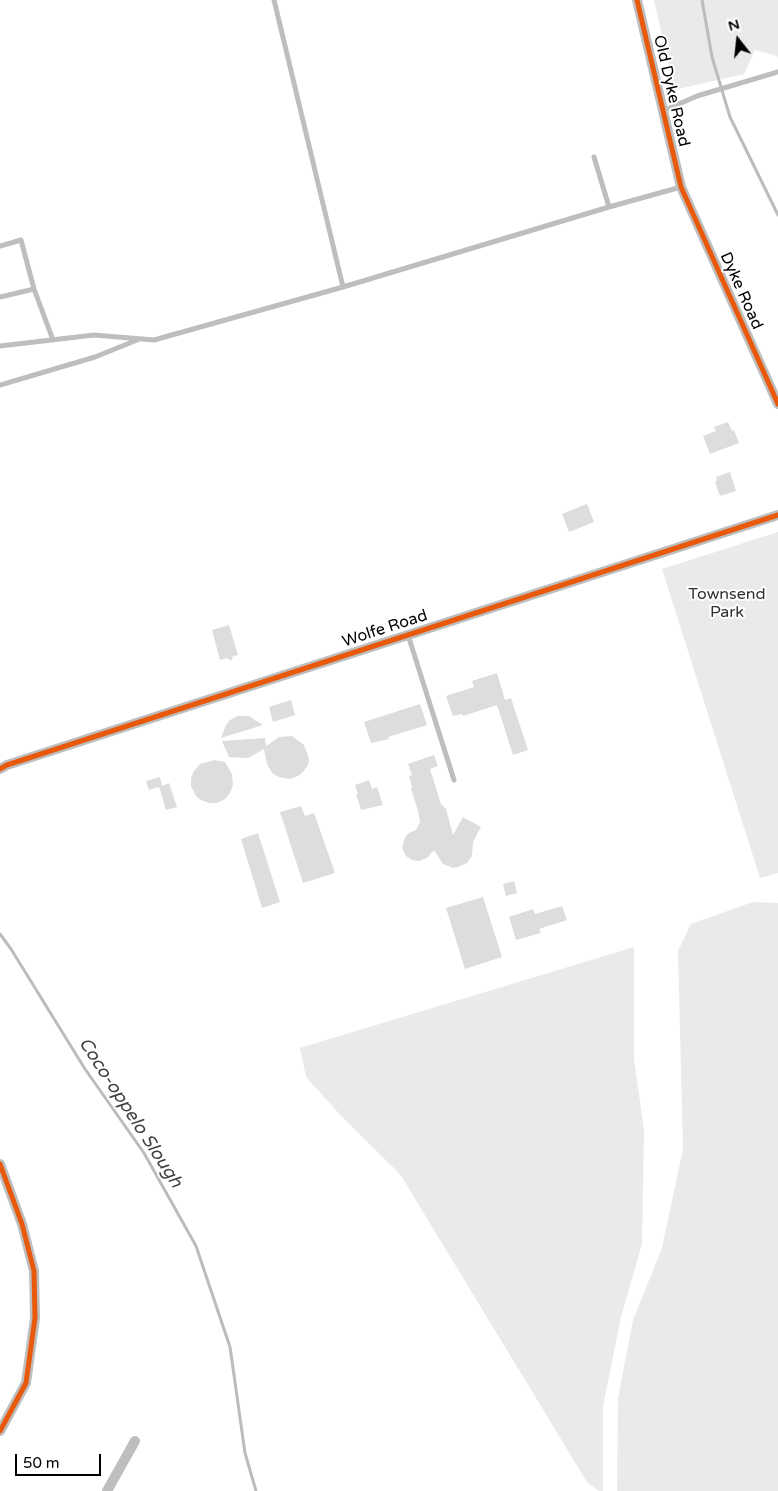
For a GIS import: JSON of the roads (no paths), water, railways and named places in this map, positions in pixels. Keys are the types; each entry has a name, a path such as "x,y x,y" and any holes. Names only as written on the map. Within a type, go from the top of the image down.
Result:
{"street":[{"name":"Old Dyke Road","path":"637,0 681,188"},
{"name":"Dyke Road","path":"681,188 778,404"},
{"name":"Wolfe Road","path":"0,769 7,765 778,514"},
{"path":"0,1164 22,1224 34,1270 35,1318 26,1383 0,1431"},
{"path":"107,1491 135,1441"}],"lane":[{"path":"274,0 343,287"},
{"path":"662,111 697,96 778,72"},
{"path":"594,157 609,207"},
{"path":"0,346 94,335 154,340 343,287 609,207 681,188"},
{"path":"0,246 21,240 34,289 52,340"},
{"path":"0,297 34,289"},
{"path":"0,385 95,357 139,338"},
{"path":"408,635 454,780"}],"waterway":[{"path":"702,0 712,57 730,117 778,215"},
{"name":"Coco-oppelo Slough","path":"0,934 85,1069 144,1153 196,1246 230,1347 245,1453 256,1491"}],"park label":[{"name":"Townsend Park","path":"727,604"}]}
